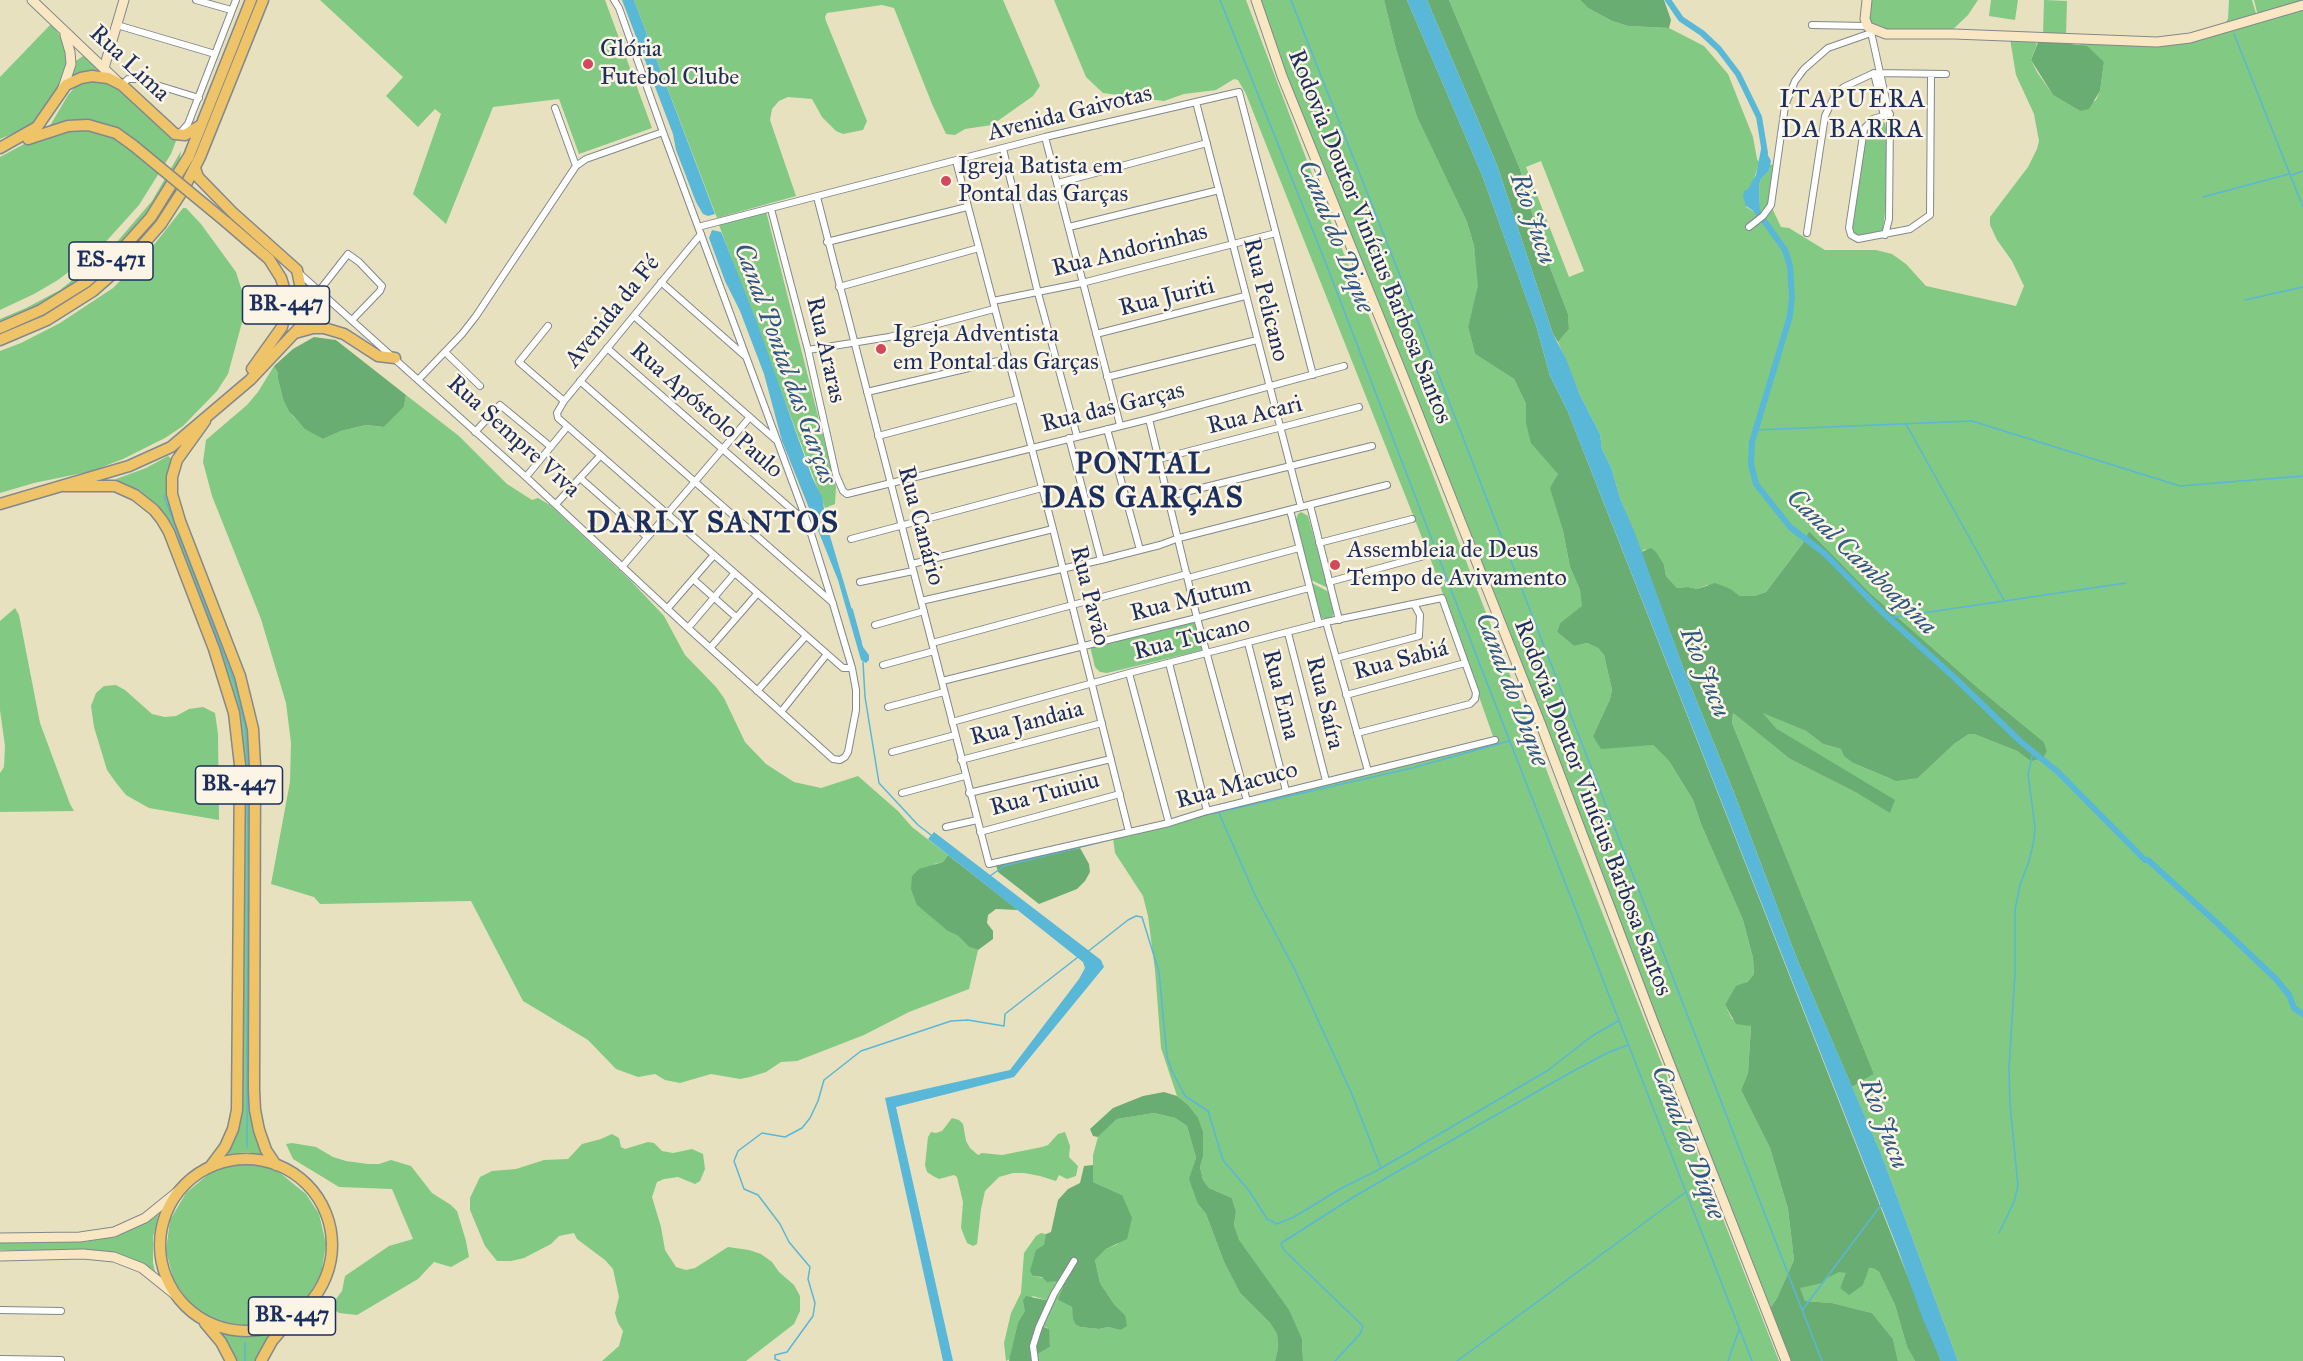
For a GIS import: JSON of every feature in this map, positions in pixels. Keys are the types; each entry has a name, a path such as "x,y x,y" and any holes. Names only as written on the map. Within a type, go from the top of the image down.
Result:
{"main road":[{"name":"Rua Lima","path":"32,0 183,143 189,156"},
{"path":"104,68 124,0"},
{"name":"ES-471","path":"0,328 30,316 64,297 111,261 152,217 189,156 251,0"},
{"name":"ES-471","path":"0,340 59,314 93,291 114,274 161,224 195,168 224,102 263,0"},
{"name":"Rodovia Doutor Vinícius Barbosa Santos","path":"1256,0 1282,76 1541,725 1653,1021 1786,1361"},
{"path":"1867,0 1870,30 1891,34 1954,34 2170,42 2303,5"},
{"path":"63,30 69,46 71,64"},
{"path":"2,146 30,133 41,124 62,89 71,64 79,55 91,56"},
{"path":"62,89 76,80 92,76 108,78 122,85"},
{"name":"BR-447","path":"2,146 61,128 81,125 109,130 134,146 269,259 280,278 286,298 284,320 279,334 232,396"},
{"path":"173,134 185,135 201,125"},
{"name":"Rua Sempre Viva","path":"195,168 198,177 232,212 297,270"},
{"name":"BR-447","path":"0,504 129,466 171,447 205,421 300,327 305,308 297,270"},
{"path":"295,333 313,327 324,328 344,334 378,356 395,358"},
{"name":"BR-447","path":"205,421 177,460 172,477 172,494 240,676 253,729 255,766 255,1110 266,1150 276,1164"},
{"name":"BR-447","path":"64,486 115,486 135,495 154,510 162,520 169,532 214,648 234,713 240,765 237,1110 233,1129 225,1147 210,1167"},
{"name":"BR-447","path":"231,1361 216,1334 178,1297 166,1275 160,1242 168,1210 181,1189 194,1176 227,1161 246,1159 276,1164 296,1176 311,1190 324,1211 331,1235 330,1260 325,1276 313,1298 277,1334 261,1361"},
{"path":"0,1238 80,1237 114,1232 151,1214 181,1189"},
{"path":"0,1256 83,1254 114,1257 142,1268 178,1297"},
{"name":"BR-447","path":"196,1314 218,1325 241,1330 274,1326 295,1315"}],"street":[{"path":"196,0 231,10"},
{"path":"173,134 187,126 236,0"},
{"path":"526,477 567,427 843,668 852,668 808,524 619,8 614,0"},
{"path":"117,25 215,54"},
{"path":"1812,25 1870,30"},
{"path":"1870,30 1887,115 1889,219 1885,235"},
{"path":"1749,227 1772,205 1785,106 1795,81 1804,69 1828,48 1870,30"},
{"path":"1807,233 1828,107 1844,87 1877,73 1946,74"},
{"path":"1887,115 1873,119 1864,129 1850,228 1851,235 1858,239 1914,228 1930,215 1931,74"},
{"path":"122,85 128,79 137,79 199,98"},
{"name":"Avenida Gaivotas","path":"699,230 719,220 771,209 1045,137 1233,93 1240,94 1276,233"},
{"name":"Rua Pelicano","path":"1196,102 1301,507"},
{"path":"555,108 576,166"},
{"path":"418,380 462,334 576,166 586,159 663,132"},
{"path":"1045,137 1120,425"},
{"path":"1058,183 1207,143"},
{"path":"1003,149 1038,292 1077,436"},
{"name":"Rua Pavão","path":"956,161 1083,644 1129,832"},
{"path":"1069,227 1219,190"},
{"name":"Rua Canário","path":"817,197 989,864"},
{"path":"827,242 967,207"},
{"name":"Rua Araras","path":"771,209 808,350 836,475 843,491 851,494"},
{"name":"Avenida da Fé","path":"567,427 557,416 558,409 661,282 699,230"},
{"path":"1276,233 1313,375"},
{"name":"Rua Andorinhas","path":"993,301 1082,283 1276,233"},
{"path":"839,287 979,248"},
{"path":"319,291 348,254 359,262 382,286 380,291 352,320"},
{"name":"Rua Sempre Viva","path":"297,270 833,759 843,759 848,752 856,710 856,690 852,668"},
{"path":"661,282 746,356"},
{"name":"Rua Juriti","path":"1096,334 1245,296"},
{"path":"808,350 888,337 994,309"},
{"path":"634,316 777,440"},
{"path":"548,326 519,362 564,401"},
{"path":"1107,377 1257,340"},
{"name":"Rua Apóstolo Paulo","path":"607,348 808,524"},
{"path":"445,352 480,386"},
{"path":"867,392 1007,359"},
{"name":"Rua das Garças","path":"851,494 1149,419 1344,366"},
{"path":"580,381 833,603"},
{"path":"878,436 1018,399"},
{"path":"475,432 500,405 551,447"},
{"name":"Rua Acari","path":"1159,459 1359,407"},
{"path":"622,567 750,417"},
{"path":"1149,419 1197,618 1247,801"},
{"path":"1107,429 1140,550"},
{"path":"1069,438 1101,560"},
{"path":"1169,496 1372,446"},
{"path":"556,504 600,456"},
{"path":"580,478 647,537"},
{"path":"921,601 1063,570 1387,485"},
{"path":"851,539 1042,488"},
{"path":"1310,505 1339,620"},
{"path":"1290,510 1319,624"},
{"path":"1319,543 1412,519"},
{"path":"860,582 1053,529"},
{"path":"932,643 1299,548"},
{"path":"667,609 714,555"},
{"path":"1329,582 1424,556"},
{"path":"688,628 734,574"},
{"path":"693,579 736,617"},
{"name":"Rua Mutum","path":"942,681 1310,588"},
{"path":"710,648 757,594"},
{"name":"Rua Tucano","path":"952,722 1326,622 1442,598 1465,663"},
{"path":"1336,658 1419,636 1420,615 1414,604"},
{"path":"875,625 924,611"},
{"path":"1326,622 1368,771"},
{"name":"Rua Saíra","path":"1288,633 1326,782"},
{"path":"757,691 806,636"},
{"name":"Rua Ema","path":"1248,643 1286,791"},
{"path":"884,665 934,651"},
{"path":"781,712 827,654"},
{"path":"1168,663 1207,811"},
{"path":"1357,734 1470,704 1475,699 1476,693 1465,663"},
{"name":"Rua Sabiá","path":"1346,695 1465,663"},
{"path":"1129,673 1169,823"},
{"path":"888,707 944,692"},
{"name":"Rua Jandaia","path":"961,760 1102,723"},
{"path":"891,752 955,735"},
{"name":"Rua Macuco","path":"989,864 1169,823 1207,811 1495,740"},
{"path":"969,793 1112,759"},
{"path":"902,793 965,776"},
{"name":"Rua Tuiuiu","path":"980,832 1120,794"},
{"path":"946,827 977,820"},
{"path":"1035,1361 1033,1346 1039,1327 1054,1294 1074,1261"},
{"path":"0,1310 61,1311"},
{"path":"0,1359 61,1360"}],"green space":[{"path":"320,0 605,0 652,128 579,154 559,99 493,107 446,224 413,194 441,114 435,109 418,127 386,96 403,77"},
{"path":"634,0 1003,0 1040,86 1033,96 992,125 965,129 955,135 946,134 894,8 882,5 827,13 826,21 867,121 863,130 843,134 836,131 822,117 812,99 788,97 779,101 772,109 770,120 796,196 717,218"},
{"path":"1054,0 1246,0 1317,187 1428,462 1563,813 1779,1361 1303,1361 1302,1339 1265,1278 1239,1241 1234,1225 1236,1212 1232,1198 1209,1188 1203,1180 1200,1167 1203,1157 1187,1104 1177,1096 1161,1048 1155,970 1143,896 1115,853 1113,838 1178,818 1495,742 1432,563 1246,94 1238,80 1234,79 1216,90 1184,94 1164,101 1103,93 1086,77"},
{"path":"1256,0 1384,0 1417,117 1467,222 1474,246 1479,286 1468,327 1475,354 1514,379 1526,404 1526,423 1558,474 1551,489 1570,567 1580,590 1583,606 1560,623 1557,632 1574,646 1587,643 1598,648 1604,655 1612,690 1593,736 1608,748 1653,745 1669,761 1693,800 1701,824 1743,920 1753,958 1754,974 1725,1005 1732,1019 1751,1026 1748,1073 1741,1090 1770,1148 1788,1209 1794,1260 1769,1310"},
{"path":"1384,0 1407,0 1482,175 1536,325 1550,376 1568,412 1941,1361 1915,1361 1907,1347 1895,1305 1879,1272 1869,1268 1863,1285 1849,1295 1840,1288 1846,1273 1839,1272 1822,1283 1800,1288 1805,1301 1832,1303 1872,1313 1893,1339 1898,1361 1789,1361 1769,1310 1794,1260 1788,1209 1770,1148 1741,1090 1748,1073 1751,1026 1736,1024 1725,1005 1736,986 1747,982 1754,974 1753,958 1743,920 1701,824 1693,800 1669,761 1653,745 1601,749 1593,736 1612,690 1604,655 1598,648 1587,643 1574,646 1557,632 1560,623 1582,606 1580,590 1570,567 1563,531 1550,488 1558,474 1531,443 1526,423 1526,404 1514,379 1475,354 1468,327 1478,286 1474,246 1467,222 1417,117"},
{"path":"1427,0 1449,0 1520,169 1539,239 1568,314 1569,329 1558,342 1553,334 1497,165"},
{"path":"1449,0 1580,0 1588,8 1612,21 1628,26 1669,28 1704,46 1728,74 1753,137 1759,162 1746,207 1758,214 1761,179 1769,171 1770,165 1779,163 1773,210 1781,227 1789,228 1825,250 1876,250 1892,254 1906,264 1926,286 2016,306 2024,286 2012,261 1997,240 1990,225 1990,217 2028,167 2039,141 2034,114 2016,75 2010,39 2032,40 2037,44 2031,60 2037,72 2053,95 2080,111 2096,100 2100,91 2104,62 2077,43 2181,38 2223,26 2228,19 2229,0 2252,0 2258,20 2303,7 2303,1361 1958,1361 1882,1156 1852,1087 1874,1074 1732,723 1733,713 1790,759 1859,794 1777,729 1762,712 1806,731 1823,744 1841,749 1853,763 1891,779 1918,778 1954,744 1969,734 2017,751 2031,760 2047,751 2044,742 1978,688 1870,593 1809,531 1803,543 1766,592 1754,596 1740,596 1731,589 1707,585 1697,589 1677,588 1666,576 1664,565 1645,549 1641,552 1621,501 1611,467 1602,449 1600,434 1580,395 1558,342 1569,329 1568,314 1539,239 1520,169","holes":["1541,161 1584,271 1569,277 1526,167"]},
{"path":"1580,0 1664,0 1671,20 1669,28 1628,26 1612,21 1588,8"},
{"path":"1868,0 1978,0 1968,15 1949,33 1877,29 1867,19"},
{"path":"1991,0 2018,0 2015,20 1989,16"},
{"path":"2044,0 2067,1 2066,36 2043,36"},
{"path":"2254,0 2303,0 2303,3 2258,16"},
{"path":"51,24 65,42 68,68 46,114 26,128 0,139 0,77"},
{"path":"2039,40 2087,46 2104,62 2100,91 2089,109 2080,111 2053,95 2031,60"},
{"path":"83,56 103,73 71,79 76,61"},
{"path":"94,79 114,85 176,141 171,154 139,205 102,246 58,280 0,310 0,157 39,136 51,124 76,86"},
{"path":"1878,120 1885,123 1887,134 1887,196 1883,229 1862,237 1854,234 1851,229 1866,129"},
{"path":"181,151 179,164 155,203 113,252 62,292 27,311 0,322 0,319 60,290 110,250 152,201"},
{"path":"175,195 141,243 102,280 45,317 0,337 0,331 43,313 154,219 168,200"},
{"path":"183,208 186,208 201,224 236,272 244,297 244,315 228,374 217,391 183,426 165,438 123,459 92,471 34,483 0,493 0,351 60,323 113,288 145,256"},
{"path":"766,211 836,487 835,504 825,508 719,225"},
{"path":"314,337 336,340 406,395 404,407 384,427 366,425 341,431 323,439 305,429 289,411 283,399 278,373 274,366 293,349"},
{"path":"274,366 278,373 283,399 293,416 305,428 323,439 341,431 366,425 384,427 404,407 406,395 459,436 507,484 532,500 538,498 550,505 631,581 664,616 685,655 716,687 724,698 745,742 766,764 794,782 821,788 858,776 898,811 912,827 948,855 943,862 934,864 948,931 958,936 969,947 978,950 969,989 909,1012 864,1035 797,1061 781,1062 766,1072 750,1077 740,1079 711,1074 680,1083 665,1080 655,1074 638,1077 616,1069 588,1040 523,1001 471,901 320,904 314,897 271,884 290,782 291,743 286,703 261,619 212,496 203,462 206,440 247,405"},
{"path":"168,456 172,459 169,474 240,684 252,749 250,1099 264,1156 247,1152 229,1154 227,1152 232,1142 242,737 172,533 114,482 116,479 146,468"},
{"path":"1301,512 1308,516 1328,588 1311,580 1296,519"},
{"path":"1809,531 1870,593 1978,688 2044,742 2047,751 2043,758 2031,761 2017,751 1969,734 1954,744 1918,778 1896,781 1853,763 1844,756 1841,749 1823,744 1806,731 1763,713 1777,729 1895,800 1890,813 1859,794 1790,759 1733,713 1732,723 1874,1074 1852,1087 1797,959 1733,790 1684,670 1641,552 1651,548 1656,552 1664,565 1666,576 1677,588 1697,589 1715,583 1731,589 1740,596 1754,596 1766,592 1803,543"},
{"path":"1312,583 1329,592 1334,612 1332,618 1324,620 1321,617"},
{"path":"15,608 19,615 40,723 74,811 0,812 0,773 4,767 5,746 0,710 0,621"},
{"path":"1196,621 1203,650 1107,673 1100,672 1095,667 1090,646"},
{"path":"116,685 152,714 165,717 176,716 189,709 203,707 215,713 218,734 219,820 149,808 126,795 117,784 107,770 94,727 91,706 96,693 104,686"},
{"path":"1080,848 1089,864 1090,872 1085,881 1077,889 1039,904 998,872 996,865"},
{"path":"948,855 1018,910 996,909 988,915 987,923 993,931 993,939 978,950 969,947 917,905 911,889 912,876 919,869 943,862"},
{"path":"1164,1092 1177,1096 1198,1118 1203,1132 1203,1157 1200,1167 1203,1180 1209,1188 1232,1198 1236,1212 1234,1225 1239,1240 1289,1310 1302,1339 1303,1361 1275,1361 1278,1348 1277,1334 1270,1323 1240,1293 1224,1262 1206,1214 1198,1204 1189,1179 1196,1158 1187,1126 1175,1118 1154,1113 1117,1119 1098,1137 1093,1136 1090,1129 1113,1108 1143,1096"},
{"path":"1154,1113 1175,1118 1187,1126 1196,1158 1192,1172 1198,1204 1206,1214 1224,1262 1240,1293 1270,1323 1277,1334 1278,1348 1275,1361 1033,1361 1036,1355 1050,1347 1048,1328 1041,1326 1049,1301 1033,1296 1025,1303 1025,1311 1018,1322 1010,1359 1006,1361 1004,1343 1011,1313 1021,1293 1024,1253 1036,1236 1041,1233 1046,1234 1047,1237 1033,1276 1060,1281 1063,1288 1060,1301 1072,1307 1075,1324 1080,1327 1099,1329 1108,1327 1120,1330 1125,1315 1114,1304 1100,1283 1095,1260 1106,1249 1118,1244 1122,1195 1093,1182 1093,1155 1098,1137 1117,1119"},
{"path":"952,1118 963,1124 966,1141 978,1155 982,1153 1002,1155 1042,1147 1048,1145 1058,1134 1065,1132 1070,1146 1069,1157 1078,1166 1076,1176 1067,1179 1059,1175 1056,1181 1024,1173 999,1177 985,1191 977,1244 973,1246 967,1243 961,1228 963,1202 957,1177 954,1175 939,1179 927,1172 925,1165 928,1137 931,1132 942,1131"},
{"path":"612,1134 619,1138 621,1147 625,1149 648,1142 654,1143 662,1151 673,1153 692,1149 703,1154 705,1169 700,1181 695,1184 678,1177 664,1179 657,1182 652,1197 665,1250 676,1267 686,1270 695,1268 728,1247 749,1250 761,1254 772,1262 779,1272 794,1285 800,1296 800,1311 794,1324 746,1361 602,1361 619,1346 623,1331 615,1313 619,1297 613,1269 605,1260 577,1239 574,1233 559,1236 551,1244 524,1258 511,1261 497,1261 485,1246 470,1210 470,1198 480,1177 492,1171 516,1169 544,1160 568,1159 582,1144"},
{"path":"286,1144 316,1147 333,1157 346,1161 379,1164 391,1160 411,1166 432,1193 457,1211 469,1257 451,1267 434,1262 418,1279 357,1315 339,1313 330,1307 342,1291 345,1276 389,1246 413,1239 392,1189 339,1187 293,1159"},
{"path":"246,1158 269,1164 306,1194 319,1214 326,1244 321,1275 305,1301 279,1319 249,1327 219,1322 192,1306 174,1281 166,1251 170,1220 186,1193 222,1163"},
{"path":"1093,1165 1093,1182 1122,1195 1132,1218 1127,1239 1106,1249 1095,1260 1100,1283 1114,1304 1125,1315 1127,1326 1120,1330 1108,1327 1099,1329 1080,1327 1075,1324 1072,1307 1058,1299 1063,1288 1060,1281 1047,1282 1042,1277 1033,1276 1030,1271 1036,1250 1044,1245 1046,1234 1051,1232 1058,1200 1068,1189 1080,1183 1084,1166"},
{"path":"159,1212 153,1237 153,1263 156,1275 115,1253 0,1250 0,1241 84,1242 117,1236 133,1229"},
{"path":"1868,1268 1879,1272 1895,1305 1907,1347 1915,1361 1898,1361 1893,1339 1872,1313 1832,1303 1805,1301 1799,1287 1839,1271 1847,1273 1840,1288 1863,1285"},
{"path":"1026,1296 1050,1301 1041,1326 1049,1329 1050,1347 1036,1355 1033,1361 1009,1361 1018,1322 1025,1311 1023,1300"},
{"path":"268,1331 271,1336 257,1361 235,1361 221,1334 223,1332 246,1334"}],"water":[{"path":"622,0 634,0 715,214 708,216 703,214 696,202"},
{"name":"Rio Jucu","path":"1407,0 1427,0 1497,165 1553,334 1600,434 1602,449 1611,467 1621,501 1635,533 1684,670 1733,790 1797,959 1882,1156 1958,1361 1941,1361 1922,1317 1899,1252 1568,412 1550,376 1536,325 1482,175"},
{"path":"1762,144 1771,161 1769,171 1761,179 1759,185 1760,209 1758,214 1746,206 1743,196 1756,175"},
{"path":"712,230 721,232 724,239 756,320 812,477 822,497 827,526 863,647 869,655 866,663 861,660 838,580 782,441 764,374 709,238"},
{"path":"934,832 1101,960 1104,967 1014,1077 896,1107 953,1361 943,1361 885,1098 1010,1070 1085,968 1083,962 928,839"}],"waterway":[{"name":"Canal do Dique","path":"1220,0 1325,261 1752,1361"},
{"path":"1291,0 1822,1361"},
{"name":"Canal Camboapina","path":"1668,0 1681,19 1702,33 1719,49 1738,74 1759,117 1765,153"},
{"path":"2234,34 2303,207"},
{"path":"2292,175 2303,171"},
{"path":"2203,197 2289,174"},
{"name":"Canal Camboapina","path":"1755,208 1785,250 1790,266 1792,297 1790,316 1752,442 1751,464 1756,484 1790,527 1824,553 1881,611 2021,742 2058,772 2145,860 2148,860 2276,979 2289,995 2294,1008 2303,1014"},
{"path":"2245,300 2303,287"},
{"path":"1755,430 1972,421 2180,486 2303,476"},
{"path":"1906,424 2004,600"},
{"path":"164,496 235,685 245,725 248,767 247,1147"},
{"path":"1889,618 2126,583"},
{"name":"Canal Pontal das Garças","path":"852,609 861,642"},
{"name":"Canal Pontal das Garças","path":"863,662 865,697 879,783 918,825 931,835"},
{"path":"1193,818 1412,768 1509,741"},
{"path":"1999,1233 2014,1202 2018,1186 2009,1068 2015,974 2015,910 2020,885 2029,861 2035,827 2028,774 2033,752"},
{"path":"1219,813 1255,895 1295,970 1351,1092 1381,1168"},
{"path":"990,876 1004,866 1113,839"},
{"path":"1086,953 1128,920 1136,916 1142,917 1159,972 1167,1057 1172,1071 1185,1096 1208,1111 1223,1160 1250,1192 1267,1219 1277,1224 1294,1217 1340,1189 1378,1170 1547,1071 1592,1036 1618,1021"},
{"path":"780,1361 775,1359 775,1355 787,1352 813,1316 815,1303 808,1279 810,1267 789,1242 780,1224 758,1195 744,1189 734,1161 738,1151 762,1133 785,1137 802,1128 818,1101 824,1080 861,1051 951,1021 968,1020 1004,1026 1005,1014 1078,957"},
{"path":"1335,1361 1360,1334 1363,1326 1285,1251 1281,1244 1355,1196 1468,1131 1607,1053 1628,1045"},
{"path":"1457,1361 1686,1192"},
{"path":"1803,1309 1881,1205"},
{"path":"1728,1361 1739,1330"},
{"path":"245,1343 245,1361"}],"place":[{"name":"Glória Futebol Clube","path":"588,64"},
{"name":"Igreja Batista em Pontal das Garças","path":"946,181"},
{"name":"Igreja Adventista em Pontal das Garças","path":"881,349"},
{"name":"Assembleia de Deus Tempo de Avivamento","path":"1335,565"}],"district":[{"name":"ITAPUERA DA BARRA","path":"1853,116"},
{"name":"PONTAL DAS GARÇAS","path":"1143,483"},
{"name":"DARLY SANTOS","path":"713,525"}]}
